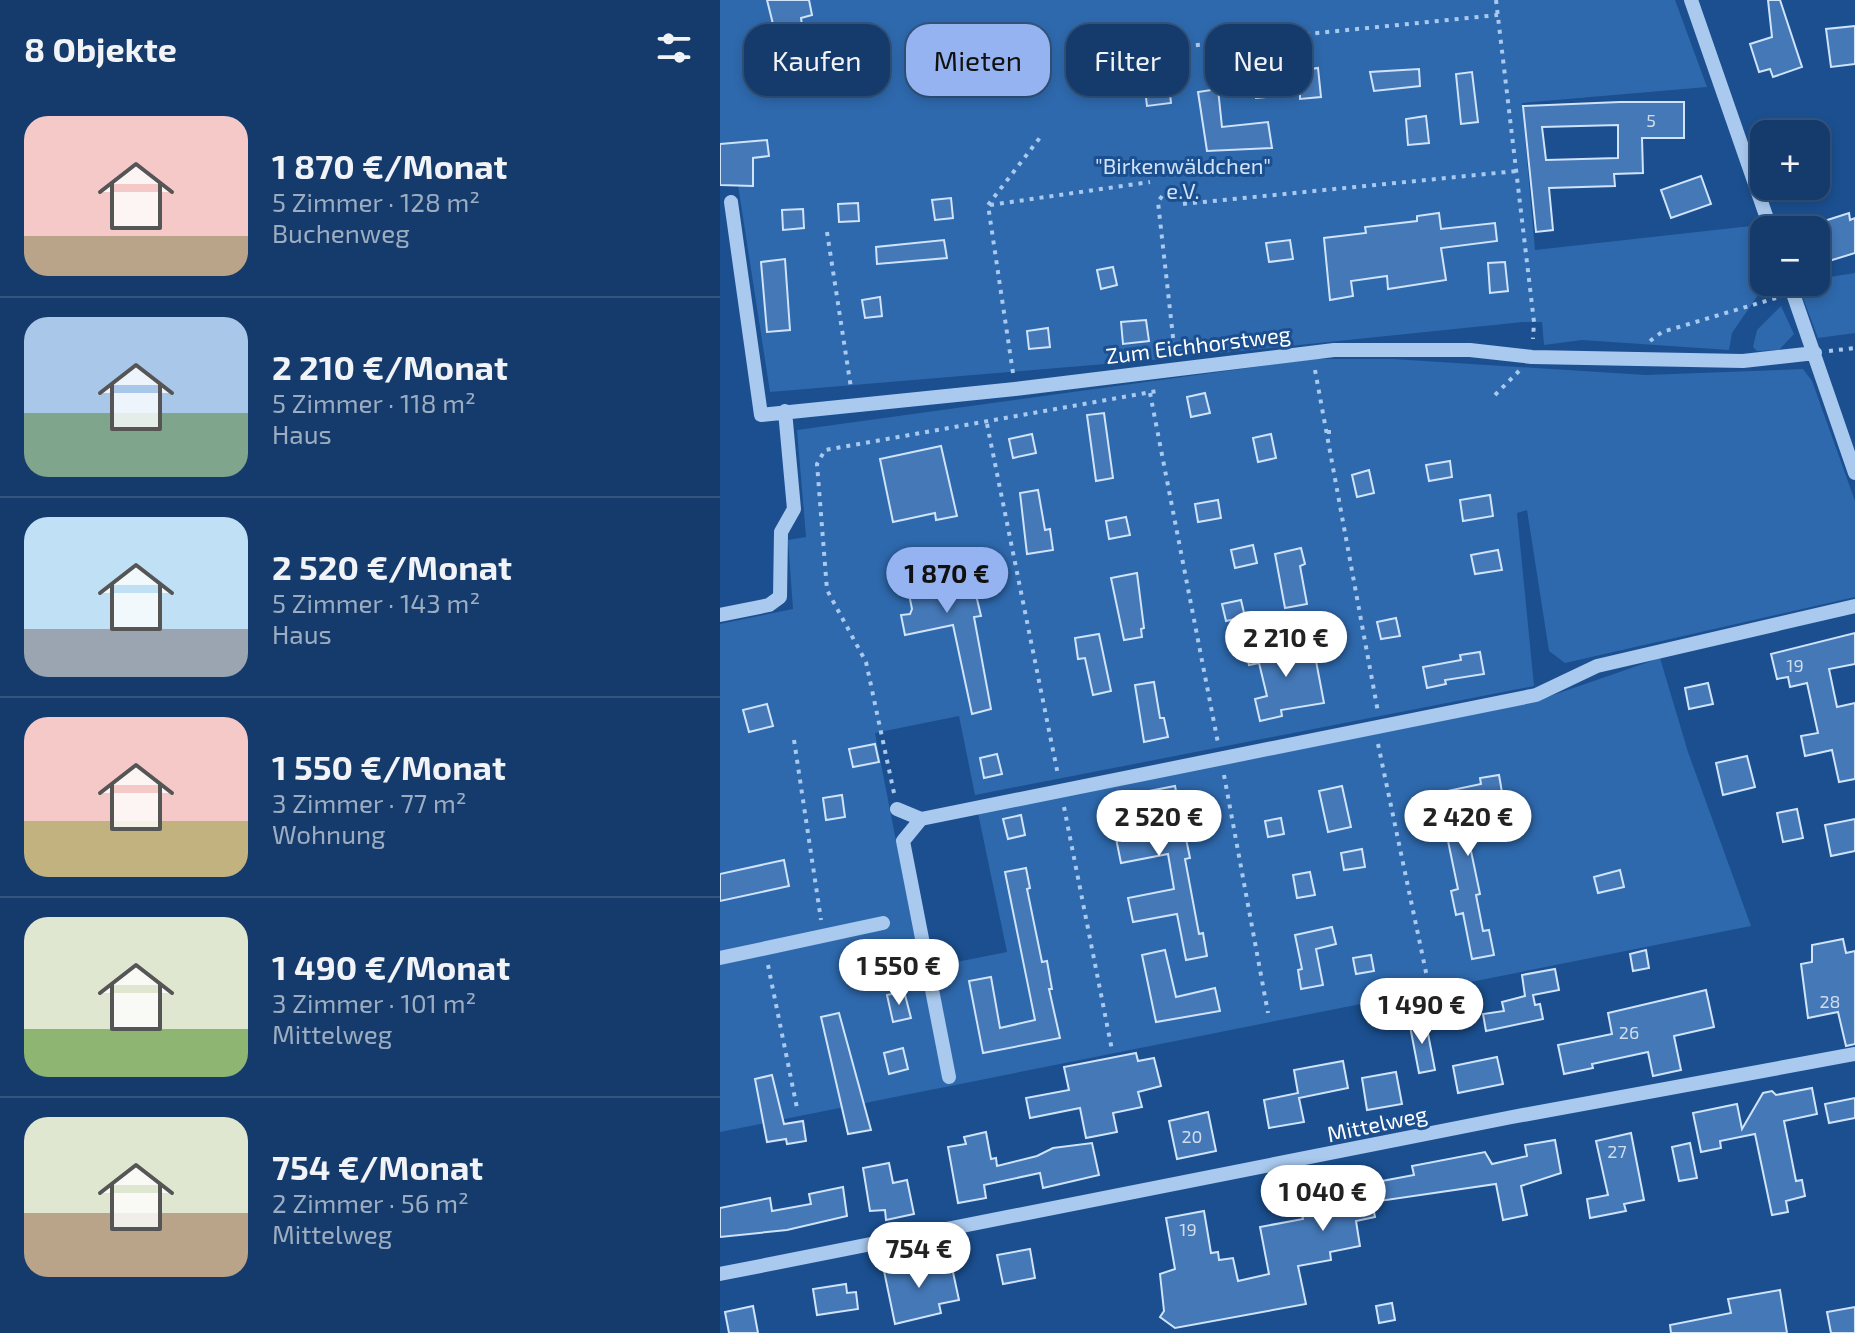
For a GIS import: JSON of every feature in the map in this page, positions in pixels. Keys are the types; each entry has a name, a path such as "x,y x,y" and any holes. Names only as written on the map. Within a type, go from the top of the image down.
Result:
{"street":[{"path":"1691,0 1766,216"},
{"name":"Zum Eichhorstweg","path":"731,202 761,415 1334,350 1470,350 1532,357 1743,361 1815,353"},
{"path":"1794,296 1855,473"},
{"path":"720,615 769,605 780,597 781,532 794,509 785,411"},
{"path":"897,809 921,819 1536,695 1597,666 1855,606"},
{"path":"921,819 903,841 949,1077"},
{"path":"720,958 883,923"},
{"name":"Mittelweg","path":"720,1274 1512,1117 1855,1054"}],"path":[{"path":"1496,0 1534,322"},
{"path":"1189,46 1498,15"},
{"path":"1013,373 988,205 1042,135"},
{"path":"1183,204 1517,171"},
{"path":"988,205 1150,182"},
{"path":"1162,196 1158,202 1176,369"},
{"path":"827,232 851,387"},
{"path":"1628,358 1662,332 1776,298"},
{"path":"1815,353 1855,348"},
{"path":"1310,363 1315,371 1327,432 1378,726 1377,740 1427,977"},
{"path":"1495,395 1523,367"},
{"path":"897,809 866,662 827,590 817,464 825,450 987,424 1165,390"},
{"path":"1150,393 1268,1013"},
{"path":"987,424 1112,1050"},
{"path":"1327,432 1335,432"},
{"path":"794,740 824,936"},
{"path":"764,949 797,1108"}],"green space":[{"name":"\"Birkenwäldchen\" e.V.","path":"720,0 1675,0 1707,87 1522,103 1535,250 1750,226 1750,296 1757,296 1732,333 1729,350 1582,340 1544,345 1542,322 1523,322 1164,359 770,392 736,172 720,172"},
{"path":"1855,273 1855,333 1818,338 1802,296 1830,296 1830,277"},
{"path":"1781,306 1794,334 1779,350 1757,351 1753,347 1757,330"},
{"path":"1313,359 1393,359 1646,375 1803,369 1812,381 1855,501 1855,597 1565,663 1549,651 1527,510 1517,513 1534,686 975,795 959,716 875,733 921,969 1007,952 978,813 1536,701 1660,658 1688,752 1751,926 720,1132 720,624 793,609 788,540 806,537 797,430"}],"building":[{"path":"767,0 809,0 812,15 801,18 802,24 773,24"},
{"path":"1768,0 1780,0 1802,67 1773,77 1770,69 1759,72 1750,44 1772,37"},
{"path":"1855,26 1855,64 1831,67 1826,29"},
{"path":"1318,68 1321,97 1300,99 1300,96 1312,96 1312,69"},
{"path":"1419,69 1420,86 1374,91 1370,72"},
{"path":"1472,72 1478,122 1461,124 1456,74"},
{"path":"1205,91 1205,96 1219,96 1222,127 1268,122 1272,148 1207,151 1198,92"},
{"path":"1146,96 1170,96 1171,103 1147,106"},
{"path":"1684,102 1684,138 1642,138 1643,173 1614,174 1615,186 1549,188 1553,230 1536,232 1523,106","holes":["1618,125 1618,158 1546,160 1542,127"]},
{"path":"1426,116 1429,143 1408,145 1406,119"},
{"path":"767,140 769,156 753,158 753,186 720,185 720,144"},
{"path":"1701,176 1711,204 1671,218 1661,190"},
{"path":"951,198 953,218 935,220 932,200"},
{"path":"858,203 859,221 839,222 838,204"},
{"path":"803,209 804,228 783,230 782,210"},
{"path":"1439,213 1441,229 1495,223 1497,241 1441,248 1446,280 1388,289 1387,276 1351,281 1353,296 1330,300 1324,238 1366,233 1365,227 1417,221 1417,216"},
{"path":"1849,213 1850,220 1855,218 1855,253 1830,261 1830,219"},
{"path":"944,240 947,258 877,264 876,247"},
{"path":"1290,240 1293,259 1269,262 1266,243"},
{"path":"785,259 790,330 767,332 761,262"},
{"path":"1505,262 1508,291 1490,293 1488,263"},
{"path":"1113,267 1117,285 1101,289 1097,270"},
{"path":"880,297 882,316 865,318 862,300"},
{"path":"1146,320 1149,341 1123,344 1121,322"},
{"path":"1048,328 1050,347 1029,349 1027,331"},
{"path":"1205,393 1210,413 1191,417 1187,397"},
{"path":"1104,413 1113,478 1096,481 1087,415"},
{"path":"1032,434 1036,453 1013,458 1009,439"},
{"path":"1271,434 1276,458 1258,462 1253,438"},
{"path":"941,446 957,516 936,520 935,513 893,522 880,459"},
{"path":"1450,461 1452,477 1429,481 1426,465"},
{"path":"1369,470 1374,493 1357,497 1352,475"},
{"path":"1038,490 1045,530 1050,529 1053,550 1027,554 1020,493"},
{"path":"1490,495 1493,516 1463,521 1460,500"},
{"path":"1218,500 1221,518 1198,522 1195,504"},
{"path":"1126,517 1130,535 1109,539 1106,521"},
{"path":"1253,545 1257,563 1235,568 1231,550"},
{"path":"1301,548 1305,564 1300,566 1307,604 1285,608 1275,554"},
{"path":"1498,550 1502,570 1475,574 1471,555"},
{"path":"958,552 967,597 976,595 981,616 974,617 991,709 972,714 953,625 905,635 901,615 910,614 912,609 902,559"},
{"path":"1137,573 1144,628 1141,629 1142,637 1124,640 1111,578"},
{"path":"1241,600 1245,617 1226,621 1222,604"},
{"path":"1396,618 1400,636 1381,639 1377,622"},
{"path":"1855,633 1855,664 1829,669 1837,707 1855,703 1855,779 1839,782 1832,750 1805,756 1801,736 1818,733 1807,683 1790,687 1788,677 1777,679 1771,654"},
{"path":"1099,634 1111,691 1093,695 1085,658 1078,659 1075,638"},
{"path":"1267,641 1270,653 1313,645 1324,703 1281,710 1282,716 1260,721 1255,699 1267,696 1259,663 1249,665 1244,646"},
{"path":"1480,652 1484,674 1445,680 1446,684 1427,688 1423,667 1461,660 1460,655"},
{"path":"1154,682 1160,718 1164,718 1168,737 1144,742 1135,685"},
{"path":"1708,683 1713,704 1689,709 1685,688"},
{"path":"767,704 773,726 749,732 743,710"},
{"path":"875,744 879,762 853,767 849,749"},
{"path":"997,754 1002,774 984,778 980,758"},
{"path":"1747,756 1755,787 1723,795 1716,763"},
{"path":"1499,775 1503,798 1464,805 1480,894 1476,895 1483,931 1489,930 1494,955 1472,959 1463,913 1456,915 1451,891 1458,889 1438,793 1481,784 1480,778"},
{"path":"1175,786 1190,858 1185,859 1199,934 1203,933 1207,956 1186,960 1177,914 1133,922 1128,898 1174,889 1168,854 1121,863 1108,799"},
{"path":"1342,786 1351,827 1328,832 1319,791"},
{"path":"842,795 845,817 826,820 823,798"},
{"path":"1797,809 1803,838 1783,842 1777,813"},
{"path":"1021,815 1025,835 1008,839 1003,819"},
{"path":"1281,818 1284,834 1268,837 1265,821"},
{"path":"1855,819 1855,851 1831,856 1825,825"},
{"path":"1362,849 1365,867 1344,870 1341,853"},
{"path":"784,860 789,886 720,901 720,874"},
{"path":"1026,868 1030,888 1027,889 1042,962 1047,961 1052,989 1049,989 1060,1038 983,1053 969,981 991,977 1000,1028 1035,1020 1005,872"},
{"path":"1620,870 1624,887 1598,893 1594,877"},
{"path":"1310,872 1315,895 1297,898 1293,875"},
{"path":"1332,927 1336,944 1316,949 1323,985 1301,989 1298,970 1302,969 1295,935"},
{"path":"1843,939 1846,953 1855,951 1855,1044 1846,1046 1838,1012 1808,1018 1801,964 1812,962 1812,945"},
{"path":"868,943 872,962 853,966 849,947"},
{"path":"1165,950 1176,997 1215,988 1220,1011 1156,1022 1142,955"},
{"path":"1646,950 1649,968 1633,971 1630,954"},
{"path":"1371,955 1374,971 1356,974 1353,958"},
{"path":"1555,969 1559,990 1533,995 1535,1005 1540,1004 1543,1019 1486,1031 1483,1014 1504,1011 1502,1002 1525,996 1522,975"},
{"path":"1706,990 1714,1027 1674,1036 1681,1070 1653,1076 1648,1052 1592,1064 1593,1068 1564,1074 1558,1045 1612,1034 1608,1013"},
{"path":"904,991 911,1018 893,1022 887,995"},
{"path":"839,1013 871,1130 848,1134 821,1017"},
{"path":"1425,1018 1435,1070 1419,1073 1409,1021"},
{"path":"903,1048 908,1069 889,1074 884,1053"},
{"path":"1136,1053 1138,1061 1154,1058 1161,1086 1138,1092 1142,1107 1113,1113 1117,1132 1086,1138 1080,1108 1030,1118 1026,1098 1069,1090 1064,1067"},
{"path":"1497,1057 1503,1084 1458,1093 1453,1066"},
{"path":"1343,1061 1348,1088 1299,1098 1304,1122 1269,1128 1264,1100 1298,1093 1294,1070"},
{"path":"1396,1072 1402,1104 1367,1110 1362,1078"},
{"path":"772,1075 784,1124 803,1121 806,1141 787,1144 786,1139 767,1142 755,1079"},
{"path":"1812,1088 1817,1114 1784,1121 1796,1181 1802,1180 1805,1196 1786,1201 1788,1212 1772,1215 1755,1134 1720,1141 1721,1148 1701,1152 1693,1113 1737,1104 1742,1129 1763,1093 1772,1091 1776,1095"},
{"path":"1855,1098 1855,1118 1829,1123 1825,1104"},
{"path":"1208,1112 1216,1151 1177,1159 1169,1121"},
{"path":"986,1132 991,1159 996,1158 997,1166 1037,1156 1053,1148 1092,1143 1099,1175 1043,1188 1040,1173 984,1185 986,1198 958,1203 948,1147 966,1144 964,1137"},
{"path":"1631,1133 1644,1200 1624,1204 1626,1211 1590,1218 1587,1199 1608,1195 1596,1141"},
{"path":"1555,1140 1561,1173 1521,1186 1527,1215 1503,1220 1496,1184 1372,1202 1375,1217 1356,1221 1360,1246 1330,1252 1331,1260 1298,1266 1306,1304 1175,1328 1160,1317 1164,1311 1160,1274 1175,1269 1166,1218 1204,1211 1211,1253 1218,1252 1219,1260 1233,1258 1238,1281 1269,1274 1260,1227 1303,1219 1294,1177 1335,1168 1338,1184 1369,1177 1371,1183 1414,1175 1412,1166 1485,1152 1492,1164 1527,1156 1525,1145"},
{"path":"1690,1143 1697,1178 1679,1181 1672,1147"},
{"path":"889,1163 893,1183 907,1180 914,1214 886,1220 885,1210 870,1211 863,1168"},
{"path":"843,1187 847,1216 787,1230 720,1237 720,1208 770,1198 772,1211 811,1204 809,1194"},
{"path":"1030,1249 1035,1278 1003,1284 997,1255"},
{"path":"908,1261 911,1272 951,1263 959,1300 939,1304 941,1313 895,1324 883,1266"},
{"path":"846,1284 847,1293 856,1292 858,1309 817,1315 813,1289"},
{"path":"1780,1290 1787,1333 1671,1333 1670,1325 1731,1313 1728,1299"},
{"path":"1392,1303 1395,1320 1379,1323 1376,1306"},
{"path":"753,1306 758,1333 729,1333 725,1312"},
{"path":"1855,1307 1855,1333 1831,1333 1827,1312"}]}
